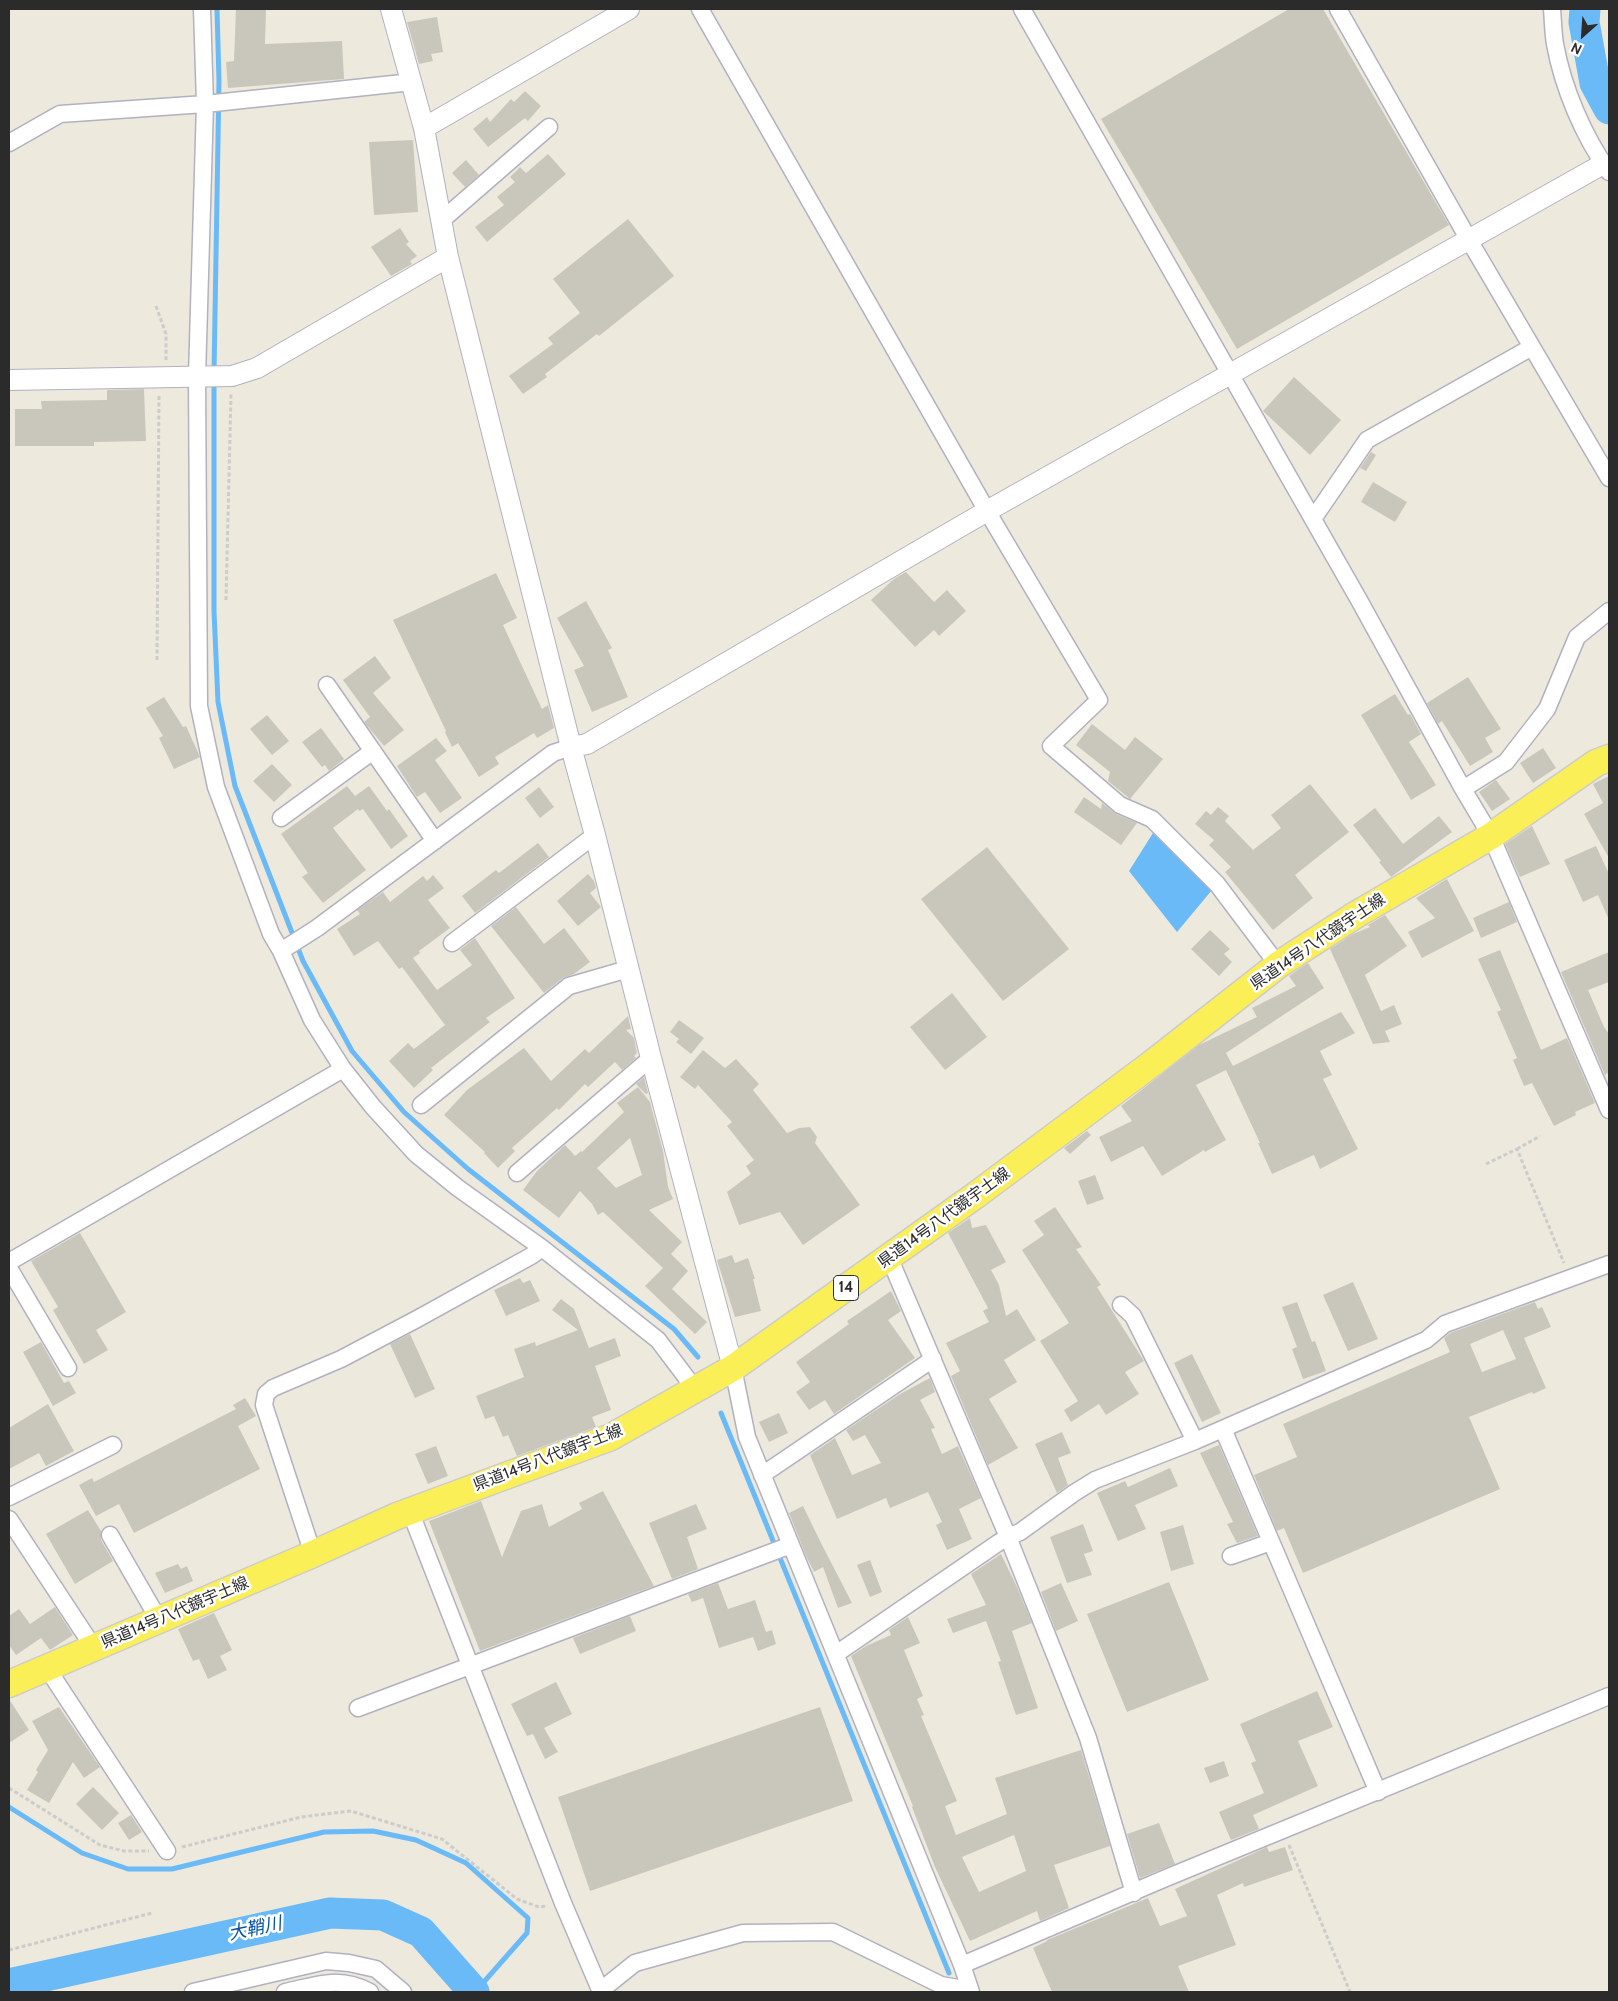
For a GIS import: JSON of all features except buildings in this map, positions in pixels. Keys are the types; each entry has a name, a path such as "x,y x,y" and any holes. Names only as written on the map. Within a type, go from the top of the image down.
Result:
{"main road":[{"name":"県道14号八代鏡宇土線","path":"9,1684 410,1511 612,1437 733,1368 1000,1178 1154,1062 1278,965 1357,914 1490,836 1596,763 1609,758"}],"street":[{"path":"202,9 206,104 199,706 216,787 271,934 287,947 312,1020 343,1069 373,1107 416,1154 458,1188 542,1248 658,1340 694,1390"},
{"path":"391,9 424,128 448,257 571,747 596,835 628,969 733,1368 747,1437 788,1546 836,1654 962,1965 970,1991 941,1985 833,1932 744,1933 635,1963 601,1992 563,1904 410,1511"},
{"path":"424,128 629,9"},
{"path":"700,9 988,511 1099,700 1051,746 1120,805 1152,819 1217,884 1278,965"},
{"path":"1022,9 1313,519 1490,836 1609,1110"},
{"path":"1338,9 1469,240 1609,478"},
{"path":"287,947 314,930 553,753 587,744 988,511 1230,374 1469,240 1606,168 1582,124 1567,89 1555,44 1552,9"},
{"path":"9,143 60,114 206,104 412,82"},
{"path":"442,220 549,127"},
{"path":"9,380 230,376 257,368 448,257"},
{"path":"1313,519 1367,440 1532,347"},
{"path":"1464,789 1506,762 1547,709 1577,637 1609,611"},
{"path":"327,685 435,841"},
{"path":"281,818 373,751"},
{"path":"452,943 596,835"},
{"path":"421,1104 569,986 628,969"},
{"path":"517,1173 651,1058"},
{"path":"9,1262 343,1069"},
{"path":"313,1554 264,1405 266,1394 272,1388 341,1358 417,1319 531,1256 542,1248"},
{"path":"890,1257 1008,1537 1088,1738 1134,1893"},
{"path":"836,1654 1095,1480 1195,1441 1426,1340 1445,1324 1609,1264"},
{"path":"9,1268 68,1368"},
{"path":"1121,1305 1133,1316 1195,1441"},
{"path":"762,1475 932,1359"},
{"path":"1223,1429 1378,1792"},
{"path":"9,1497 113,1444"},
{"path":"9,1519 93,1649"},
{"path":"110,1535 159,1620"},
{"path":"1231,1556 1271,1542"},
{"path":"358,1708 788,1546"},
{"path":"47,1668 166,1851"},
{"path":"962,1965 1166,1878 1609,1696"},
{"path":"193,1992 326,1961 349,1963 376,1969 403,1992"},
{"path":"285,1992 333,1981 363,1988 370,1992"}],"path":[{"path":"156,306 166,334 163,376 156,660"},
{"path":"226,600 230,376"},
{"path":"1486,1164 1540,1136"},
{"path":"1517,1149 1570,1278"},
{"path":"9,1788 100,1845 124,1851 166,1851 301,1818 351,1811 442,1838 517,1899 539,1908 563,1904"},
{"path":"1283,1830 1350,1992"},
{"path":"9,1950 152,1913"}],"water":[{"path":"1153,833 1212,890 1177,932 1129,871"}],"waterway":[{"path":"214,373 219,81 217,9"},
{"path":"1585,9 1584,22 1595,83 1609,109"},
{"path":"214,382 214,611 218,702 235,786 303,961 352,1051 404,1112 468,1169 674,1329 698,1357"},
{"path":"721,1413 949,1973"},
{"path":"9,1807 82,1853 128,1869 172,1869 324,1832 373,1831 416,1840 466,1863 528,1918 527,1933 475,1992"},
{"name":"大鞘川","path":"9,1984 330,1913 383,1915 421,1932 474,1992"}]}
